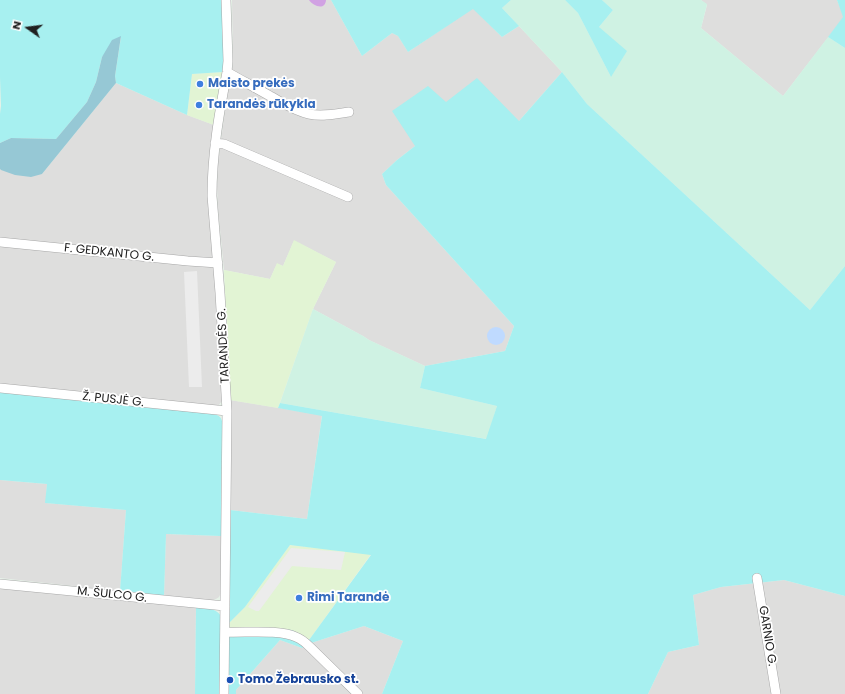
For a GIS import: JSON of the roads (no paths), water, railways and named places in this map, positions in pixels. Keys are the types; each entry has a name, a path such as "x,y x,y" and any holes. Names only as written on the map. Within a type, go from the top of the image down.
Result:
{"street":[{"name":"TARANDĖS G.","path":"224,694 227,412 218,263 212,194 215,143 228,61 226,0"},
{"path":"227,72 286,105 310,114 332,115 349,112"},
{"path":"215,143 224,144 348,197"},
{"name":"F. GEDKANTO G.","path":"0,242 218,263"},
{"name":"Ž. PUSJĖ G.","path":"0,388 227,412"},
{"name":"GARNIO G.","path":"757,578 776,694"},
{"name":"M. ŠULCO G.","path":"0,584 225,606"},
{"path":"225,632 278,633 296,637 304,641 312,648 358,694"}],"place":[{"name":"Maisto prekės","path":"200,84"},
{"name":"Tarandės rūkykla","path":"199,105"},
{"name":"Rimi Tarandė","path":"299,598"},
{"name":"Tomo Žebrausko st.","path":"230,680"}]}
